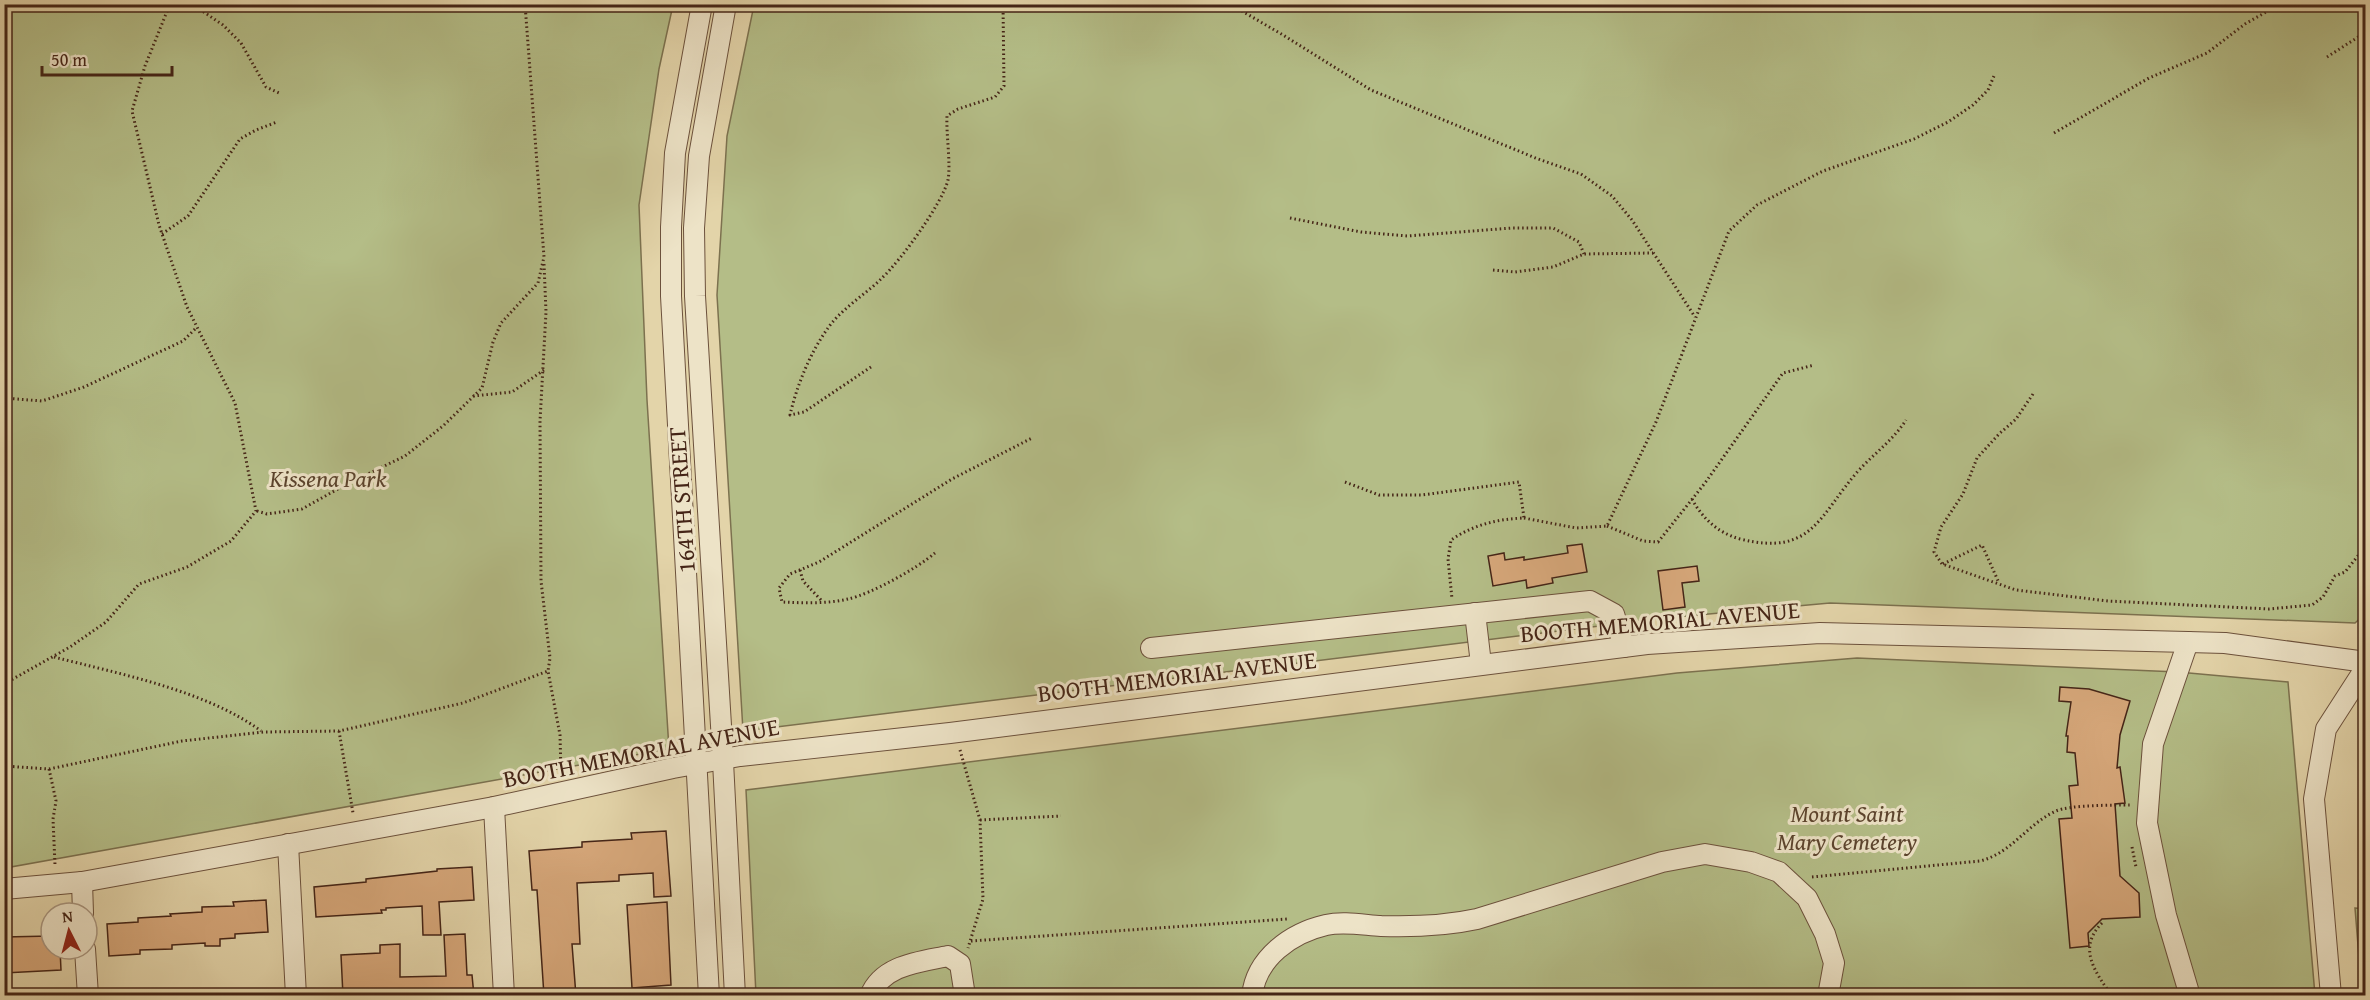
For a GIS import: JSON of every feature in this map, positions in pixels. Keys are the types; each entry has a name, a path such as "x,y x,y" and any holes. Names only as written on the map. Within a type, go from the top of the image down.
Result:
{"street":[{"name":"164TH STREET","path":"702,4 675,153 671,227 671,296 709,996"},
{"name":"164TH STREET","path":"726,4 699,156 694,228 695,296 735,996"},
{"path":"1151,648 1590,601 1614,614 1624,646"},
{"path":"1475,613 1481,664"},
{"name":"BOOTH MEMORIAL AVENUE","path":"4,889 82,882 494,807 723,759 950,733 1624,646 1820,633 2225,643 2366,662"},
{"path":"2188,642 2153,744 2147,823 2166,915 2190,996"},
{"path":"2331,996 2314,799 2326,729 2366,667"},
{"path":"494,807 504,996"},
{"path":"288,844 296,996"},
{"path":"1252,996 1254,980 1272,952 1307,931 1328,924 1417,927 1453,924 1477,919 1662,862 1706,854 1751,862 1779,872 1807,898 1825,934 1834,963 1828,996"},
{"path":"82,882 83,901"},
{"path":"870,996 874,985 884,975 915,963 948,956 960,964 965,996"},
{"path":"86,961 88,996"}],"path":[{"path":"170,4 145,66 132,111 162,234 187,307 234,403 256,511"},
{"path":"192,4 223,25 241,43 266,87 279,93"},
{"path":"525,4 544,257 544,370 540,421 541,581 550,658 548,671 560,735 561,773"},
{"path":"872,368 804,412 790,415 795,392 811,356 829,326 883,277 924,225 942,196 948,178 947,116 958,109 995,97 1004,86 1002,4"},
{"path":"1230,4 1371,90 1538,159 1581,174 1611,196 1632,220 1695,317"},
{"path":"2054,133 2149,78 2207,53 2245,24 2280,4"},
{"path":"2327,57 2366,32"},
{"path":"1607,526 1656,422 1729,231 1757,205 1823,171 1914,139 1948,122 1973,105 1989,90 1994,76"},
{"path":"162,234 188,216 240,139 277,122"},
{"path":"1290,218 1361,232 1407,236 1512,228 1553,228 1579,242 1584,254"},
{"path":"1493,270 1515,272 1553,267 1584,254 1653,253"},
{"path":"256,511 267,514 302,509 405,456 443,426 482,388 493,342 501,323 538,283 544,257"},
{"path":"4,398 42,401 84,387 183,341 197,327"},
{"path":"1454,615 1448,559 1451,540 1467,529 1505,519 1524,518 1576,528 1607,526 1643,541 1658,542 1783,373 1814,365"},
{"path":"473,396 512,392 544,370"},
{"path":"2033,394 2016,419 1977,458 1963,494 1941,527 1934,552 1942,564 2016,590 2108,602 2269,609 2312,605 2323,597 2336,576 2344,572 2361,552 2366,528"},
{"path":"1692,499 1698,511 1713,526 1729,536 1773,544 1799,538 1824,518 1848,483 1876,452 1898,433 1906,420"},
{"path":"935,553 923,563 890,582 848,599 809,604 782,602 779,588 790,574 819,562 952,479 1032,438"},
{"path":"1345,482 1379,495 1422,495 1519,482 1524,518"},
{"path":"6,682 53,656 105,622 139,584 187,567 231,541 256,511"},
{"path":"1942,564 1982,545 1999,583"},
{"path":"800,570 803,581 822,601"},
{"path":"53,656 145,680 198,699 243,718 263,732"},
{"path":"4,766 49,769 182,741 263,732 339,731 463,703 548,671"},
{"path":"339,731 353,813"},
{"path":"960,748 980,820 983,898 971,941 960,964"},
{"path":"49,769 56,801 53,819 55,865"},
{"path":"1786,879 1980,861 1996,857 2046,816 2059,809 2130,805 2130,815"},
{"path":"980,820 1061,816"},
{"path":"2132,846 2139,878"},
{"path":"971,941 1294,919 1307,931"},
{"path":"2102,923 2093,931 2089,952 2090,961 2112,996"}],"green space":[{"name":"Kissena Park","path":"4,5 673,5 659,69 639,205 647,400 669,749 5,868"},
{"path":"754,5 2365,5 2366,613 2355,623 1830,603 1665,618 743,731 717,295 727,136"},
{"name":"Mount Saint Mary Cemetery","path":"1857,658 2178,672 2288,682 2315,995 756,995 746,790 1677,673"},
{"path":"2355,908 2365,909 2365,995 2362,995"}],"building":[{"path":"1582,544 1587,572 1552,578 1553,583 1527,588 1526,580 1493,586 1488,556 1504,553 1505,560 1524,557 1524,560 1568,553 1567,546"},
{"path":"1697,566 1699,581 1682,583 1685,607 1663,610 1658,571"},
{"path":"2060,687 2089,689 2130,701 2120,735 2117,768 2120,767 2125,803 2115,804 2120,876 2139,893 2140,917 2102,919 2088,933 2089,946 2070,948 2059,819 2072,818 2069,786 2078,785 2075,753 2067,752 2068,736 2066,736 2071,702 2059,701"},
{"path":"666,831 671,896 654,897 653,873 619,875 619,881 577,883 580,944 572,944 576,996 544,996 537,890 532,890 529,851 582,847 582,842 632,839 631,833"},
{"path":"472,867 474,900 439,902 441,935 423,935 422,906 386,908 386,910 381,910 382,913 316,917 314,887 366,882 366,879 437,871 437,869"},
{"path":"266,900 268,932 235,934 235,938 220,939 220,946 205,946 205,943 172,945 172,949 140,950 140,954 109,956 107,924 138,922 138,918 202,912 202,907 234,906 233,902"},
{"path":"667,902 671,985 632,988 627,905"},
{"path":"465,934 467,975 472,975 474,996 343,996 341,955 380,953 380,945 400,944 400,977 446,976 444,935"},
{"path":"39,936 39,961 61,961 61,970 4,973 4,937"}]}
